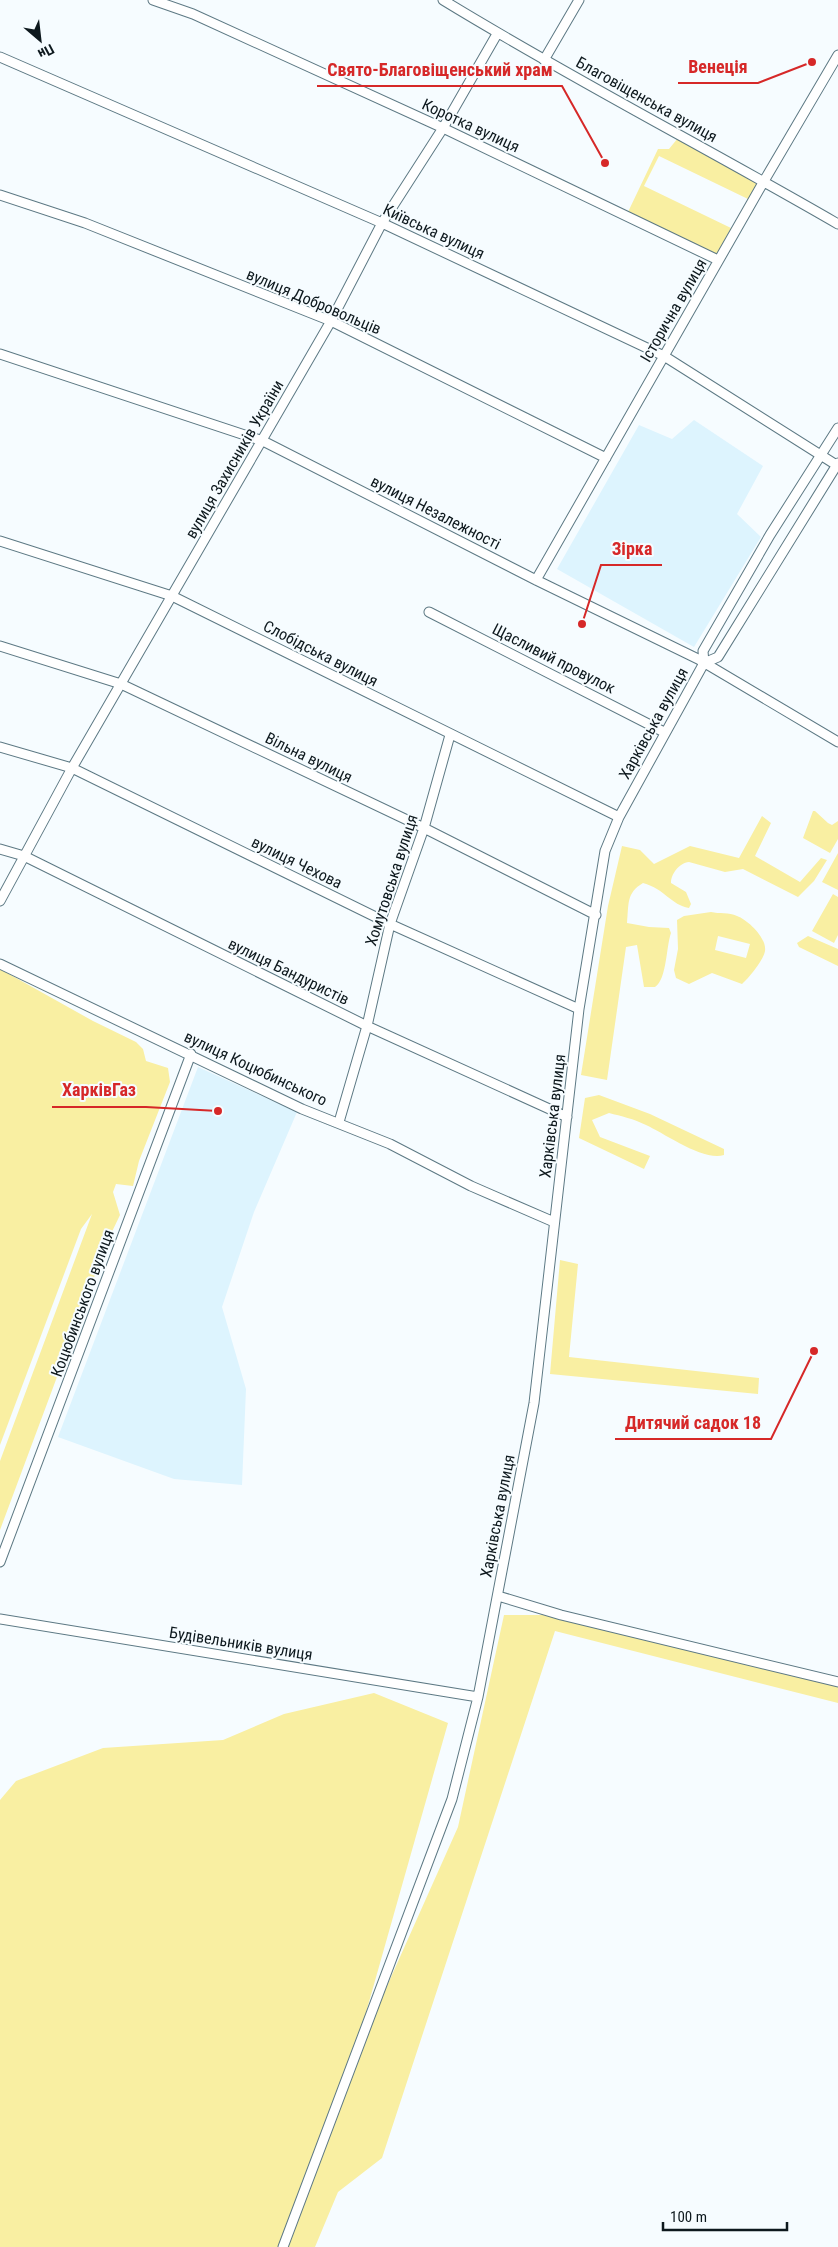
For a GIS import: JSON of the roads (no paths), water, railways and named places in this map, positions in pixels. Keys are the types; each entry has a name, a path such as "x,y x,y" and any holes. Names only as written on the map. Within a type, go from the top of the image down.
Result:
{"street":[{"name":"Коротка вулиця","path":"153,0 193,14 443,128 718,260"},
{"path":"544,60 579,0"},
{"name":"Благовіщенська вулиця","path":"448,1 497,34 764,181 838,224"},
{"name":"вулиця Захисників України","path":"0,901 72,768 331,321 382,223 443,128 497,34"},
{"name":"Історична вулиця","path":"536,580 718,260 838,55"},
{"name":"Київська вулиця","path":"0,57 382,223 664,356 838,465"},
{"name":"вулиця Добровольців","path":"0,195 85,223 331,321 606,458"},
{"name":"вулиця Незалежності","path":"0,354 262,441 704,663 838,742"},
{"name":"Харківська вулиця","path":"283,2247 452,1800 478,1697 534,1403 579,1009 606,851 619,817 664,732 704,663 703,651 770,535 838,428"},
{"name":"Харківська вулиця","path":"704,663 718,657 838,465"},
{"name":"Слобідська вулиця","path":"0,541 172,596 619,817"},
{"name":"Щасливий провулок","path":"429,612 664,732"},
{"name":"Вільна вулиця","path":"0,646 121,684 424,828 596,915"},
{"name":"Хомутовська вулиця","path":"339,1122 367,1026 390,924 424,828 450,735"},
{"name":"вулиця Чехова","path":"0,747 72,768 390,924 579,1009"},
{"name":"вулиця Бандуристів","path":"0,849 24,856 367,1026 567,1116"},
{"name":"вулиця Коцюбинського","path":"0,964 191,1054 302,1109 339,1122 390,1144 471,1186 554,1222"},
{"name":"Коцюбинського вулиця","path":"0,1562 191,1054"},
{"path":"498,1596 561,1615 838,1682"},
{"name":"Будівельників вулиця","path":"0,1619 478,1697"}],"place":[{"name":"Венеція","path":"812,62"},
{"name":"Свято-Благовіщенський храм","path":"605,163"},
{"name":"Зірка","path":"582,624"},
{"name":"ХарківГаз","path":"218,1111"},
{"name":"Дитячий садок 18","path":"814,1351"}]}
